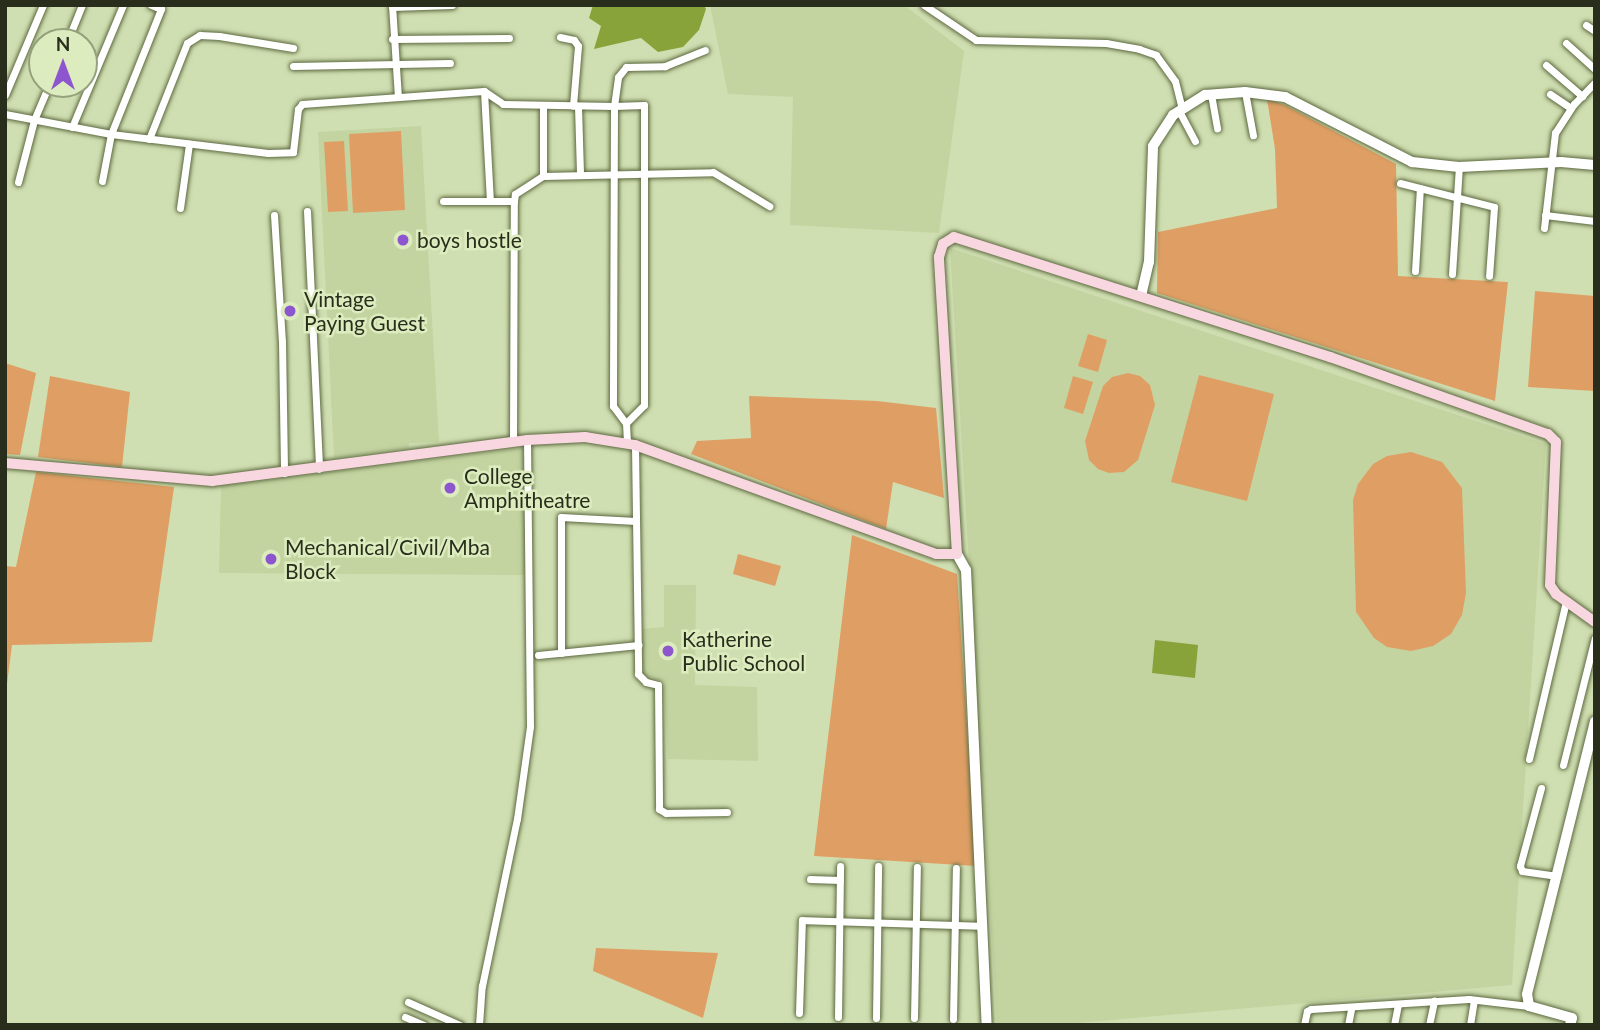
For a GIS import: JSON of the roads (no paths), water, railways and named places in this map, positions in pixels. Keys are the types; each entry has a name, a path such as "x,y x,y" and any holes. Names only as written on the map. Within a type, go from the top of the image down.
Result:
{"main road":[{"path":"5,463 202,481 319,469 527,440 585,437 631,444 936,554 957,554 939,257 943,244 954,237 1342,361 1548,434 1556,442 1550,585 1566,601 1595,622"}],"street":[{"path":"5,95 43,5"},
{"path":"73,28 82,5"},
{"path":"72,127 123,5"},
{"path":"102,181 111,134 161,9 151,5"},
{"path":"398,97 392,39 392,6 452,5"},
{"path":"924,5 975,40 1106,43 1156,55 1175,81 1181,110 1195,141"},
{"path":"1586,25 1595,31"},
{"path":"149,139 187,43 200,35 210,35 293,48"},
{"path":"560,37 574,40 578,46 576,106 580,175"},
{"path":"392,39 509,38"},
{"path":"1566,43 1595,69"},
{"path":"705,50 664,66 626,67 618,77 614,106 613,405 626,423 631,444 636,521 638,674 643,681 659,685 660,810 727,813"},
{"path":"293,66 450,63"},
{"path":"1546,65 1582,96"},
{"path":"1544,228 1555,133 1571,108 1595,82"},
{"path":"485,91 490,201"},
{"path":"5,114 111,134 268,153 293,152 298,108 302,104 485,91 503,104 644,105 644,405 626,423"},
{"path":"1141,296 1149,262 1153,146 1173,115 1205,95 1245,92 1285,97 1412,162 1459,167 1550,162 1595,164"},
{"path":"1245,92 1253,135"},
{"path":"1211,94 1217,128"},
{"path":"1550,94 1571,108"},
{"path":"18,182 34,120 43,98"},
{"path":"543,105 543,176"},
{"path":"180,208 188,144"},
{"path":"1452,274 1459,167"},
{"path":"513,442 515,194 543,176 713,172 769,206"},
{"path":"1400,183 1494,207 1489,276"},
{"path":"1415,271 1420,188"},
{"path":"443,201 514,201"},
{"path":"307,211 319,469"},
{"path":"274,215 282,341 284,473"},
{"path":"1545,215 1595,221"},
{"path":"479,1025 482,986 517,819 530,726 527,440"},
{"path":"561,653 561,517 636,521"},
{"path":"957,554 966,569 988,1025"},
{"path":"1529,759 1566,601"},
{"path":"1563,765 1595,638"},
{"path":"538,655 639,645"},
{"path":"1529,1006 1527,994 1595,721"},
{"path":"1541,788 1520,866 1522,871 1556,876"},
{"path":"838,1017 840,866"},
{"path":"876,1018 878,866"},
{"path":"914,1018 917,867"},
{"path":"953,1019 956,868"},
{"path":"810,879 840,880"},
{"path":"799,1013 802,919 983,926"},
{"path":"1429,1025 1434,1001"},
{"path":"1470,1025 1474,1001"},
{"path":"1304,1025 1306,1014 1311,1009 1474,1001 1529,1006 1572,1018 1570,1025"},
{"path":"408,1003 460,1025"},
{"path":"1394,1025 1398,1004"},
{"path":"1348,1025 1351,1009"},
{"path":"405,1017 424,1025"}],"place":[{"name":"boys hostle","path":"403,240"},
{"name":"Vintage Paying Guest","path":"290,311"},
{"name":"College Amphitheatre","path":"450,488"},
{"name":"Mechanical/Civil/Mba Block","path":"271,559"},
{"name":"Katherine Public School","path":"668,651"}]}
